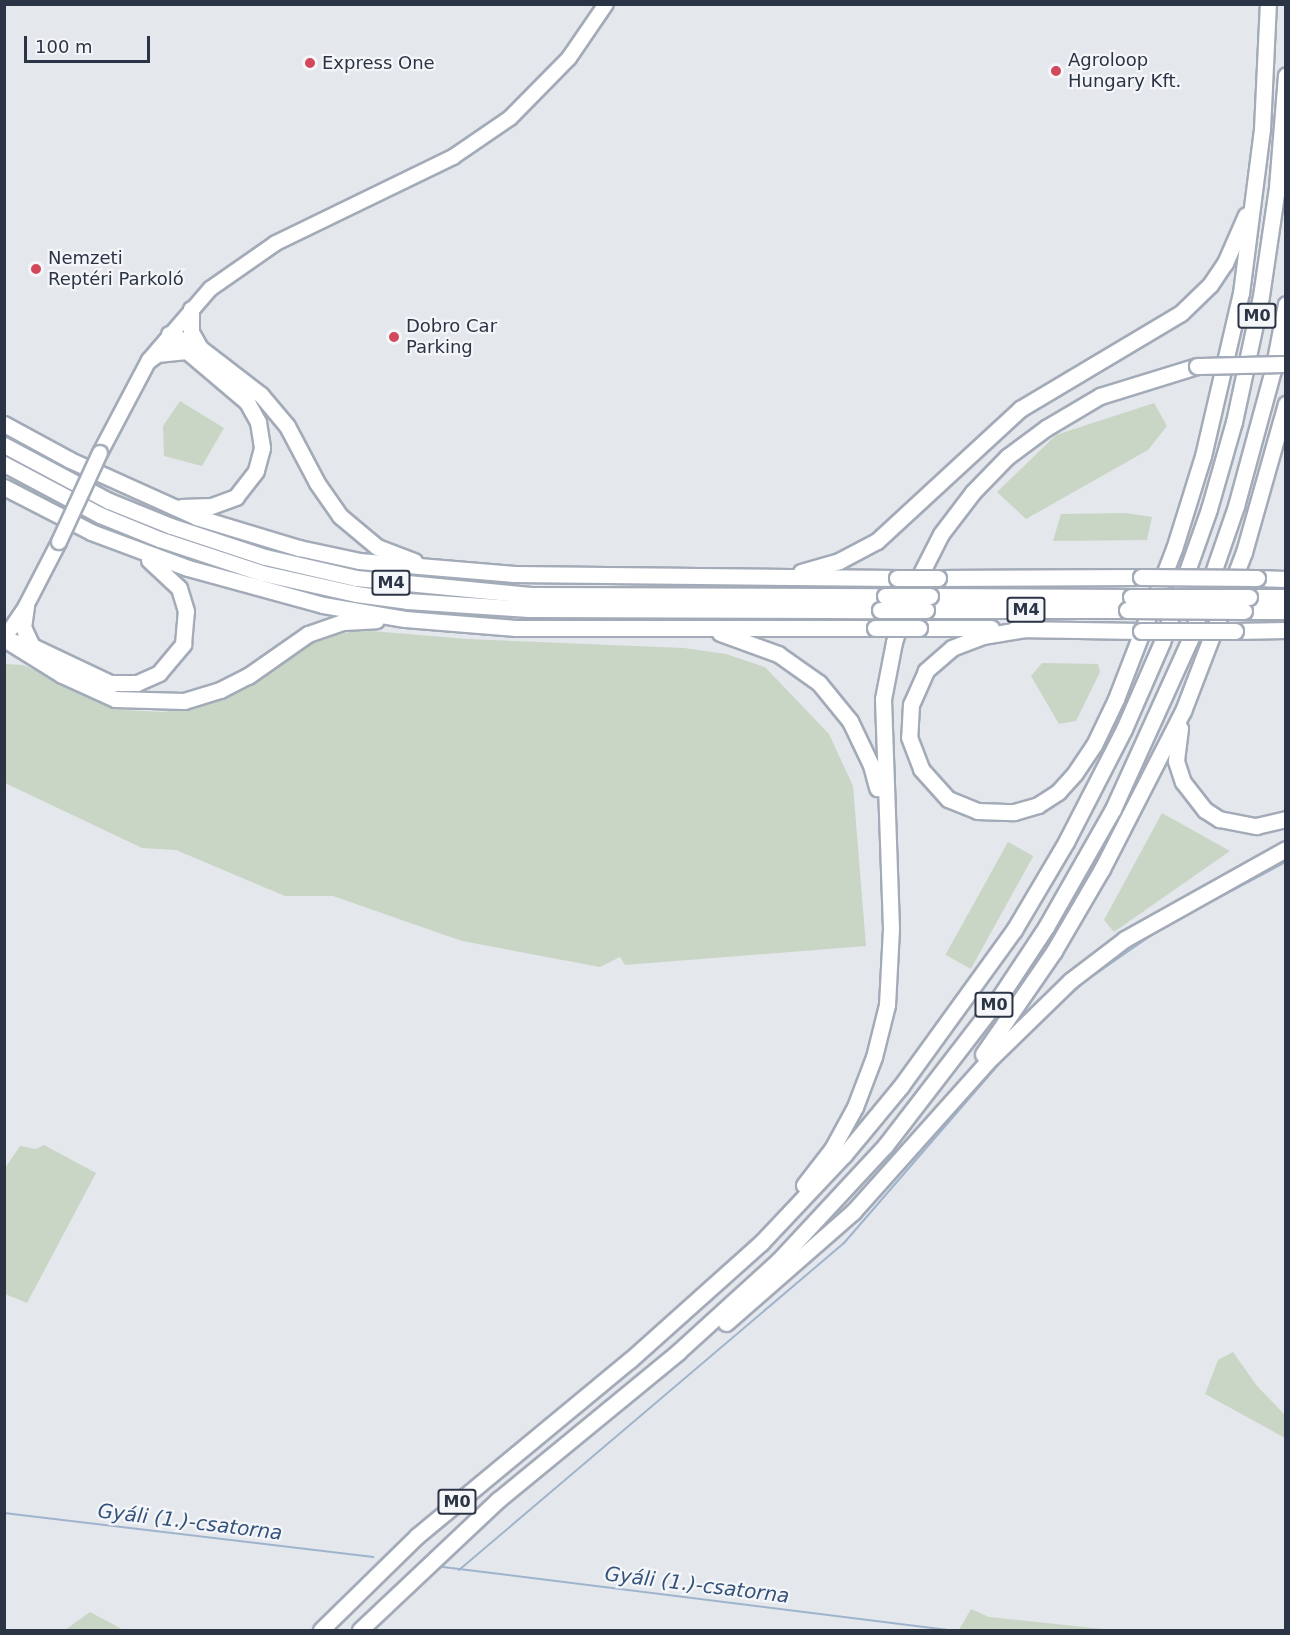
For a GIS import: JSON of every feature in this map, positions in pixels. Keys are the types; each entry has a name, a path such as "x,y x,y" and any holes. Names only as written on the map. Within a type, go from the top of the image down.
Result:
{"highway":[{"path":"1025,629 983,636 952,648 926,671 911,704 909,737 921,770 942,794 977,811 1014,812 1038,805 1058,792 1086,758 1116,699 1174,549 1203,456 1233,333 1258,171 1268,4"},
{"name":"M0","path":"321,1630 417,1536 630,1360 760,1243 874,1120 960,1010 1066,842 1124,729 1162,642 1195,551 1234,422 1271,237 1286,75"},
{"path":"741,577 797,573 863,550 910,514 980,443 1033,399 1180,313 1210,285 1230,254 1243,225 1258,171"},
{"name":"M0","path":"360,1630 498,1500 654,1372 778,1261 885,1146 982,1022 1066,893 1127,781 1190,639 1236,506 1273,370 1286,304"},
{"path":"191,309 191,332 200,348"},
{"path":"169,334 200,348 246,382 272,407 287,426 324,496 350,527 392,554 442,571"},
{"path":"167,505 199,508 236,496 256,471 262,448 258,422 247,402 184,351 169,334"},
{"path":"149,360 157,354 184,351"},
{"path":"760,1243 832,1149 855,1107 874,1057 890,970 883,699 889,661 907,601 941,534 991,473 1060,419 1100,396 1197,366 1286,364"},
{"path":"933,1121 1054,951 1112,851 1183,711 1227,600 1268,474 1286,404"},
{"path":"4,424 70,460 167,505 230,529 299,548 359,561 442,571 741,577 1286,579"},
{"name":"M4","path":"4,445 109,501 171,526 265,557 356,578 530,595 883,603"},
{"path":"1268,474 1286,448"},
{"name":"M4","path":"4,464 100,514 159,539 262,573 356,594 468,607 529,609 883,603 1247,604 1286,597"},
{"path":"4,487 90,532 136,550 256,590 405,619 516,628 1286,630"},
{"path":"19,651 110,683 137,683 170,664 186,633 184,600 171,577 136,550"},
{"name":"M4","path":"1247,604 1286,611"},
{"path":"19,651 27,606"},
{"path":"19,651 115,699 184,701 220,690 248,676 308,634 343,622 405,619"},
{"path":"695,629 751,642 778,654 803,670 834,699 850,721 871,765 885,829"},
{"path":"1183,711 1176,761 1183,782 1194,800 1219,819 1232,823 1256,826 1286,819"},
{"path":"654,1372 686,1355 821,1242 853,1212 933,1121 1032,1016 1103,955 1197,896 1286,849"}],"main road":[{"path":"4,639 27,606 100,453 149,360 191,309 210,289 276,243 453,156 510,118 562,66 606,4"}],"green space":[{"path":"180,401 224,428 202,466 164,456 163,426"},
{"path":"1154,403 1167,426 1148,450 1026,519 997,492 1056,435"},
{"path":"1126,513 1152,517 1147,540 1053,541 1061,514"},
{"path":"360,630 467,639 684,648 726,654 765,667 829,734 853,786 866,946 625,965 620,957 600,967 462,941 333,896 285,896 176,850 142,848 5,783 5,664 23,665 122,710 165,712 219,698 320,638"},
{"path":"1042,663 1098,664 1100,672 1076,721 1059,724 1031,676"},
{"path":"1162,813 1230,851 1114,932 1104,920"},
{"path":"1008,842 1033,856 971,969 945,955"},
{"path":"44,1145 96,1173 27,1303 5,1294 5,1168 20,1146 36,1149"},
{"path":"1233,1352 1257,1386 1285,1415 1285,1438 1205,1394 1218,1360"},
{"path":"971,1609 989,1617 1112,1630 959,1630"},
{"path":"90,1612 120,1628 121,1630 65,1630"}],"waterway":[{"path":"459,1570 844,1243 1017,1043 1084,982 1163,927 1286,862"},
{"name":"Gyáli (1.)-csatorna","path":"4,1513 373,1557"},
{"name":"Gyáli (1.)-csatorna","path":"443,1567 948,1630"}],"place":[{"name":"Express One","path":"310,63"},
{"name":"Agroloop Hungary Kft.","path":"1056,71"},
{"name":"Nemzeti Reptéri Parkoló","path":"36,269"},
{"name":"Dobro Car Parking","path":"394,337"}]}
